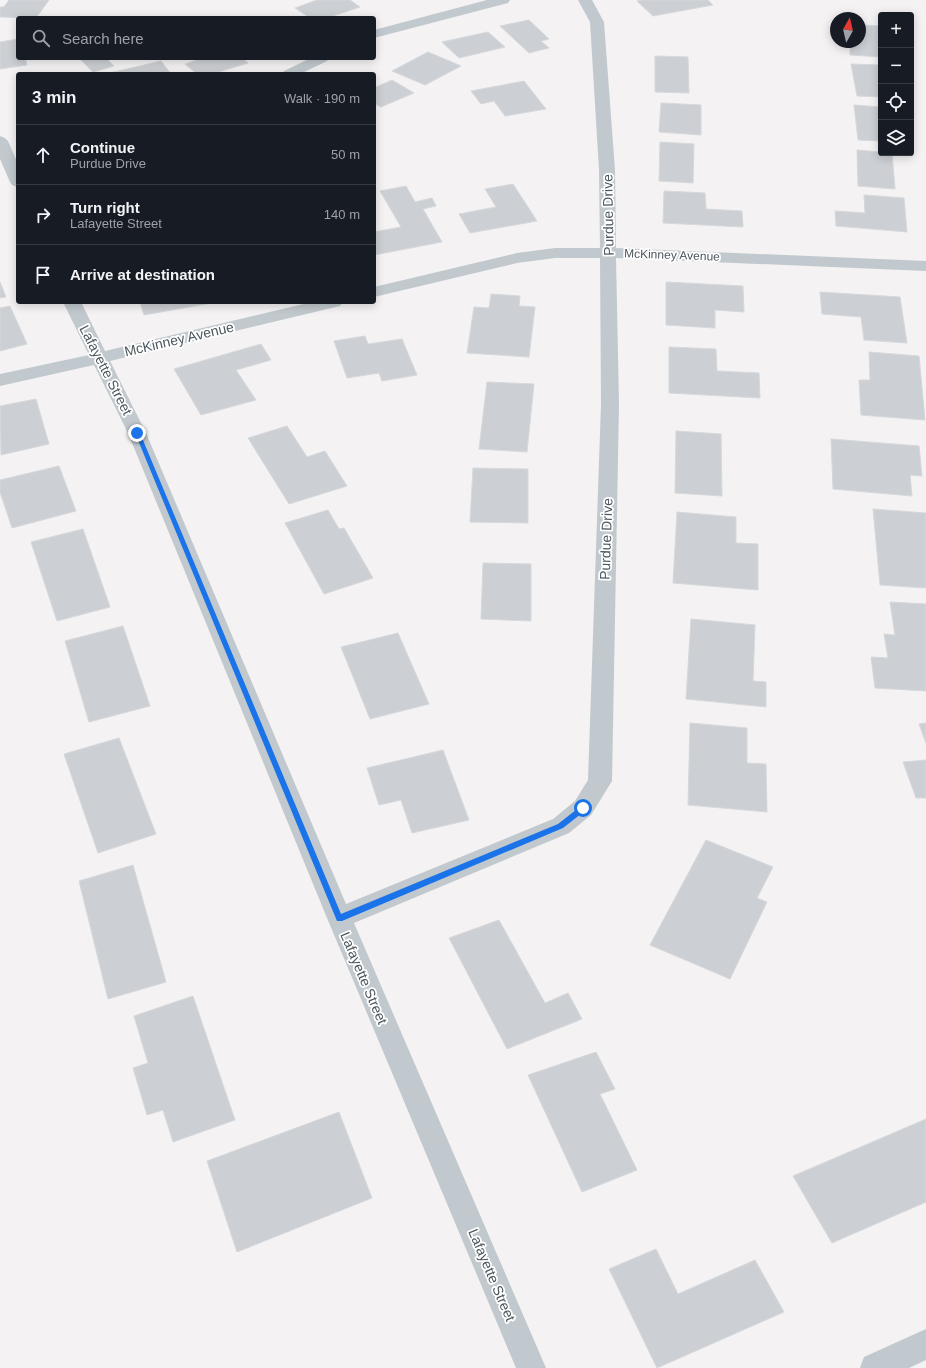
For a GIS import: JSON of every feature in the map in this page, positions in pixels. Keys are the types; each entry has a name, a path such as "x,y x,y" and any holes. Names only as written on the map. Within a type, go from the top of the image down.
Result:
{"street":[{"path":"376,33 503,0"},
{"name":"Purdue Drive","path":"339,918 560,826 583,808 600,781 610,404 607,170 597,22 585,0"},
{"path":"293,72 318,60"},
{"path":"5,145 16,176"},
{"name":"McKinney Avenue","path":"376,292 517,258 555,253 608,253 926,266"},
{"name":"Lafayette Street","path":"73,304 137,433 339,918 531,1368"},
{"name":"McKinney Avenue","path":"0,380 100,358 326,304"},
{"path":"875,1368 926,1344"}],"building":[{"path":"9,0 49,0 37,16 0,17 0,7 4,7"},
{"path":"317,0 350,0 360,7 333,16 307,16 295,8"},
{"path":"708,0 713,5 653,16 637,1"},
{"path":"529,20 549,39 541,41 549,48 529,53 500,26"},
{"path":"866,25 878,26 878,57 850,55 850,48 866,48"},
{"path":"488,32 505,47 459,58 442,42"},
{"path":"16,39 16,60 26,60 27,65 0,69 0,42"},
{"path":"428,52 461,66 425,85 392,71"},
{"path":"655,56 688,57 689,93 655,92"},
{"path":"81,60 108,60 114,66 93,72"},
{"path":"198,60 244,60 248,63 219,72 195,72 185,64"},
{"path":"161,61 169,72 114,72"},
{"path":"851,64 878,65 878,97 857,96"},
{"path":"392,80 414,93 381,107 376,104 376,87"},
{"path":"524,81 546,109 505,116 494,101 481,104 471,91"},
{"path":"661,103 701,105 701,135 659,132"},
{"path":"854,105 878,107 878,141 858,140"},
{"path":"660,142 694,144 693,183 659,181"},
{"path":"857,150 878,152 878,156 892,156 895,189 858,186"},
{"path":"513,184 537,221 470,233 459,214 496,207 485,189"},
{"path":"406,186 415,202 432,198 436,206 423,209 442,242 376,255 376,232 401,227 380,191"},
{"path":"664,191 705,193 706,209 742,211 743,227 663,223"},
{"path":"864,195 904,198 907,232 836,226 835,211 865,213"},
{"path":"0,282 6,297 0,298"},
{"path":"666,282 743,286 744,312 715,310 715,328 666,325"},
{"path":"820,292 900,297 907,343 864,340 861,317 822,314"},
{"path":"491,294 520,296 519,306 535,307 529,357 467,353 474,307 489,308"},
{"path":"141,304 206,304 144,315"},
{"path":"10,306 27,344 0,351 0,308"},
{"path":"365,336 368,344 402,339 417,375 382,381 379,373 347,378 334,341"},
{"path":"261,344 271,360 236,370 256,400 201,415 174,369"},
{"path":"669,347 716,349 717,371 759,373 760,398 669,393"},
{"path":"869,352 919,356 925,420 861,415 859,380 870,380"},
{"path":"487,382 534,384 527,452 479,449"},
{"path":"36,399 49,444 1,455 0,406"},
{"path":"287,426 307,457 325,451 347,486 289,504 248,438"},
{"path":"676,431 721,434 722,496 675,493"},
{"path":"831,439 919,446 922,476 910,475 912,496 833,489"},
{"path":"59,466 76,511 12,528 0,492 0,480"},
{"path":"473,468 528,469 528,523 470,522"},
{"path":"873,509 926,513 926,588 880,585"},
{"path":"328,510 339,529 344,528 373,578 324,594 285,523"},
{"path":"677,512 736,517 736,543 758,544 758,590 673,583"},
{"path":"83,529 110,607 57,621 31,542"},
{"path":"483,563 531,564 531,621 481,619"},
{"path":"890,602 926,604 926,691 875,688 871,657 888,658 884,634 895,635"},
{"path":"691,619 755,625 753,681 766,682 766,707 686,699"},
{"path":"123,626 150,706 89,722 65,641"},
{"path":"398,633 429,704 370,719 341,647"},
{"path":"690,723 747,728 747,763 766,764 767,812 688,805"},
{"path":"926,723 926,743 919,724"},
{"path":"119,738 156,834 98,853 64,754"},
{"path":"443,750 469,820 412,833 401,800 379,805 367,768"},
{"path":"926,760 926,798 916,798 903,762"},
{"path":"706,840 773,867 757,898 767,902 730,979 650,945"},
{"path":"133,865 166,982 108,999 79,881"},
{"path":"499,920 545,1003 568,993 582,1019 507,1049 449,938"},
{"path":"193,996 235,1120 173,1142 163,1110 147,1115 133,1068 148,1063 134,1016"},
{"path":"596,1052 615,1089 600,1094 637,1170 582,1192 528,1075"},
{"path":"339,1112 372,1198 237,1252 207,1161"},
{"path":"926,1119 926,1202 832,1243 793,1176"},
{"path":"656,1249 678,1294 755,1260 784,1312 657,1368 609,1269"}],"route":[{"path":"137,433 339,918 560,826 583,808"}]}
